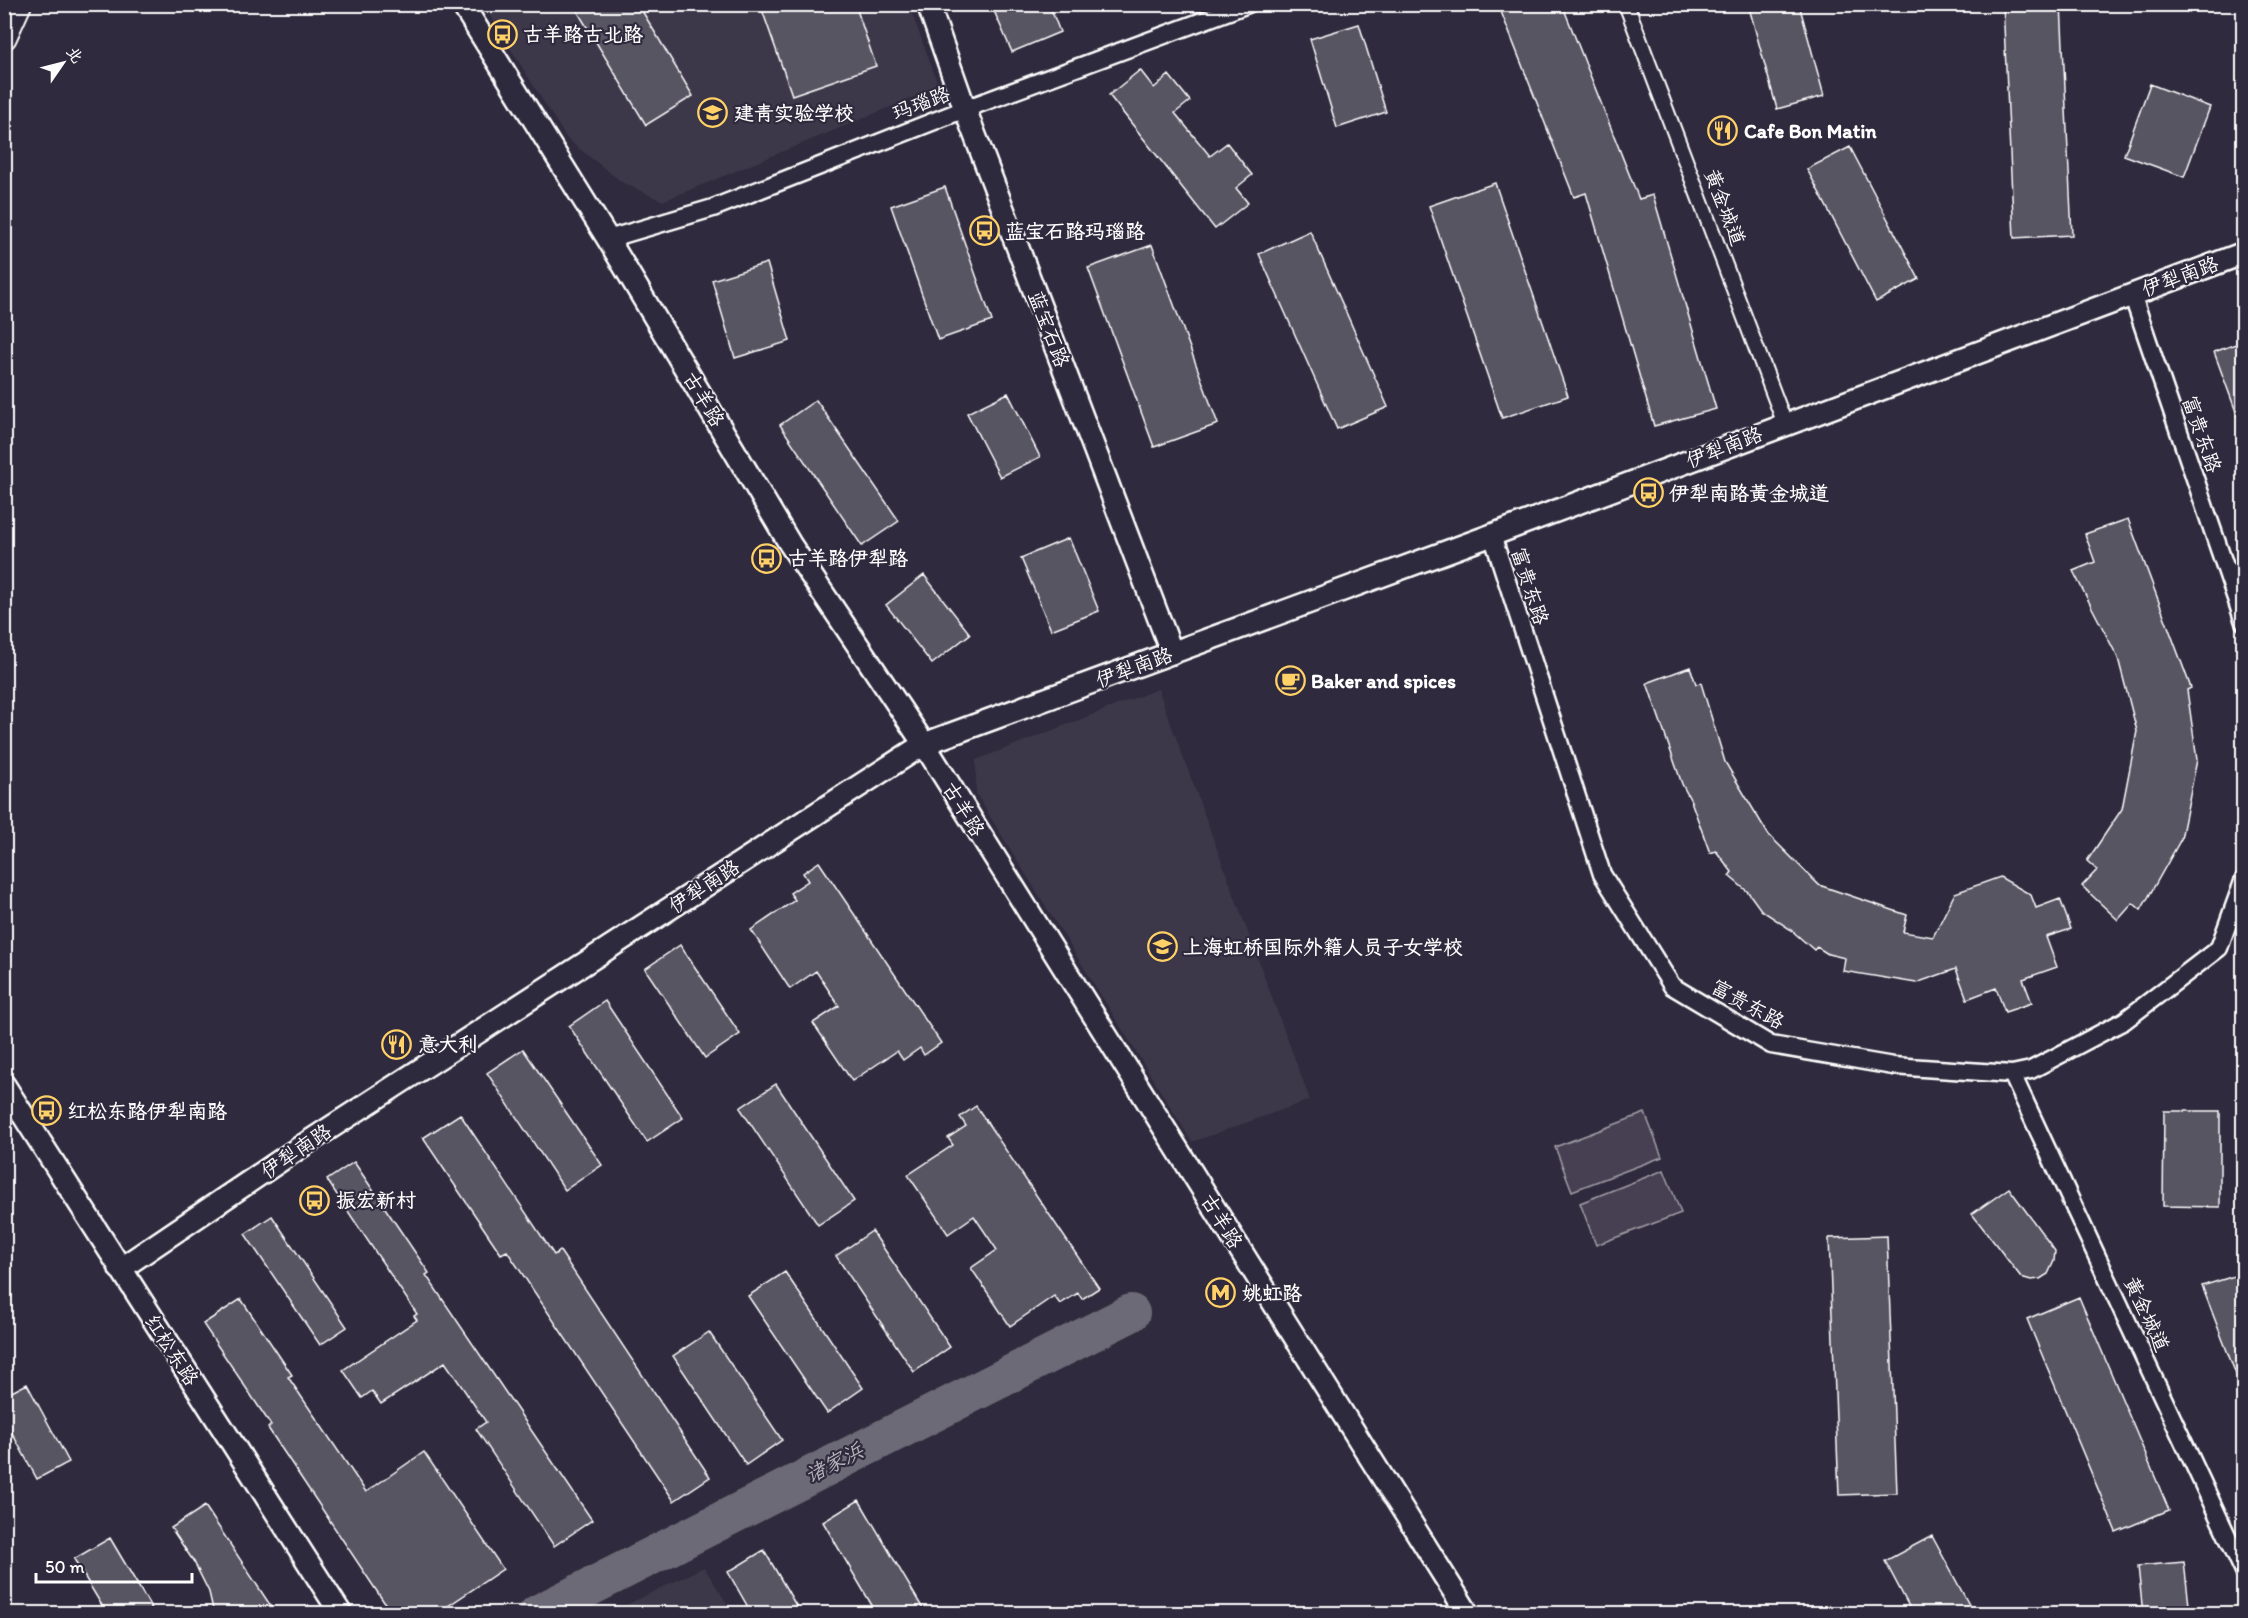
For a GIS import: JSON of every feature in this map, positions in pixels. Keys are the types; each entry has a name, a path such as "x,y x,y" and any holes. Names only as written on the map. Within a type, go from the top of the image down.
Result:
{"main road":[{"path":"4,38 19,4"}],"street":[{"name":"古羊路","path":"462,4 609,239 790,544 924,744 1468,1614"},
{"name":"蓝宝石路","path":"928,4 965,109 1172,653"},
{"name":"玛瑙路","path":"609,239 713,208 965,109 1248,4"},
{"name":"黄金城道","path":"1626,4 1785,424"},
{"name":"伊犁南路","path":"120,1269 296,1150 924,744 1492,535 2244,253"},
{"name":"富贵东路","path":"2132,294 2244,622"},
{"name":"富贵东路","path":"1492,535 1602,874 1672,986 1771,1045 1893,1066 2012,1074 2031,1070 2124,1022 2219,948 2244,879"},
{"name":"黄金城道","path":"2012,1074 2244,1572"},
{"name":"红松东路","path":"4,1084 341,1614"}],"shaded area":[{"name":"建青实验学校","path":"483,5 909,5 939,87 663,201 623,183 567,139"},
{"name":"上海虹桥国际外籍人员子女学校","path":"1158,689 1310,1100 1192,1142 976,794 976,760"},
{"path":"1645,1113 1662,1157 1572,1191 1555,1147"},
{"path":"1664,1170 1681,1213 1596,1245 1580,1203"},
{"path":"704,1567 733,1613 610,1613"}],"building":[{"path":"573,4 638,4 693,96 646,125"},
{"path":"760,4 855,4 876,66 792,95"},
{"path":"991,4 1049,4 1060,32 1012,52"},
{"path":"1498,4 1562,4 1639,199 1653,195 1716,409 1654,426 1586,193 1574,197"},
{"path":"1748,4 1799,4 1824,96 1777,109"},
{"path":"2003,4 2061,4 2072,235 2014,238"},
{"path":"1359,24 1386,112 1337,128 1310,39"},
{"path":"1140,70 1154,88 1169,75 1190,101 1175,113 1210,156 1227,143 1252,175 1236,188 1248,203 1215,229 1109,95"},
{"path":"2150,84 2210,107 2184,177 2124,155"},
{"path":"1850,147 1919,279 1876,302 1807,169"},
{"path":"1495,183 1568,396 1502,418 1429,206"},
{"path":"945,187 992,321 938,340 891,206"},
{"path":"1310,231 1388,407 1337,429 1259,254"},
{"path":"1152,245 1218,424 1154,447 1088,268"},
{"path":"767,263 790,341 735,358 712,280"},
{"path":"2244,341 2244,428 2242,428 2214,352"},
{"path":"1008,393 1040,457 1000,477 967,413"},
{"path":"816,400 899,521 862,546 780,425"},
{"path":"2128,519 2191,688 2187,690 2197,760 2181,839 2141,910 2133,903 2118,920 2082,886 2097,870 2087,861 2122,809 2137,731 2118,658 2073,571 2095,562 2085,534"},
{"path":"1069,538 1099,611 1051,630 1021,558"},
{"path":"924,575 970,634 932,664 886,605"},
{"path":"1690,667 1696,684 1701,683 1725,762 1768,834 1819,885 1907,915 1903,932 1933,937 1955,893 2000,877 2031,895 2036,908 2060,899 2071,929 2046,937 2057,967 2023,979 2032,1003 2005,1012 1996,988 1967,999 1956,969 1916,983 1843,971 1845,958 1828,954 1817,947 1814,950 1790,929 1761,910 1748,892 1729,876 1732,872 1716,851 1710,853 1691,801 1682,784 1647,683"},
{"path":"819,862 941,1043 924,1055 920,1048 903,1060 897,1051 852,1081 813,1023 839,1006 816,971 790,989 751,930 795,900 790,893 808,881 803,873"},
{"path":"680,945 740,1034 705,1058 645,969"},
{"path":"605,1001 683,1118 647,1142 569,1026"},
{"path":"523,1049 602,1165 565,1190 487,1073"},
{"path":"776,1084 854,1201 818,1225 740,1108"},
{"path":"976,1106 1099,1288 1082,1299 1078,1293 1060,1304 1054,1296 1010,1326 971,1268 997,1250 974,1216 948,1234 908,1175 953,1145 948,1138 966,1126 960,1117"},
{"path":"2164,1111 2220,1111 2220,1207 2163,1206"},
{"path":"460,1114 554,1255 560,1251 710,1477 674,1501 507,1251 501,1254 423,1138"},
{"path":"354,1162 429,1273 426,1275 592,1520 554,1546 476,1429 486,1422 445,1362 381,1404 372,1391 362,1398 343,1370 417,1320 414,1316 417,1314 327,1180"},
{"path":"2009,1188 2055,1251 2054,1261 2048,1274 2040,1279 2031,1280 2021,1277 1972,1214"},
{"path":"272,1216 347,1327 320,1345 245,1234"},
{"path":"872,1231 950,1347 914,1372 836,1256"},
{"path":"1887,1236 1897,1493 1839,1495 1829,1238"},
{"path":"785,1272 863,1388 827,1413 748,1296"},
{"path":"2244,1273 2244,1389 2242,1390 2202,1286"},
{"path":"2079,1297 2169,1510 2116,1532 2027,1319"},
{"path":"241,1299 292,1375 288,1377 366,1492 424,1452 503,1569 436,1614 392,1614 268,1428 271,1425 203,1324"},
{"path":"709,1332 782,1440 746,1465 673,1356"},
{"path":"27,1384 69,1462 37,1479 4,1418 4,1396"},
{"path":"859,1500 926,1614 877,1614 823,1522"},
{"path":"205,1506 276,1614 214,1614 209,1592 194,1562 171,1528"},
{"path":"1932,1536 1974,1614 1913,1614 1885,1561"},
{"path":"110,1538 155,1614 107,1614 74,1559"},
{"path":"764,1550 801,1614 752,1614 728,1572"},
{"path":"2184,1562 2190,1614 2143,1614 2138,1566"}],"waterway":[{"name":"诸家浜","path":"537,1614 1131,1313"}],"place":[{"name":"古羊路古北路","path":"502,34"},
{"name":"建青实验学校","path":"713,113"},
{"name":"Cafe Bon Matin","path":"1723,131"},
{"name":"蓝宝石路玛瑙路","path":"984,231"},
{"name":"伊犁南路黄金城道","path":"1648,493"},
{"name":"古羊路伊犁路","path":"767,558"},
{"name":"Baker and spices","path":"1290,681"},
{"name":"上海虹桥国际外籍人员子女学校","path":"1162,947"},
{"name":"意大利","path":"397,1044"},
{"name":"红松东路伊犁南路","path":"46,1111"},
{"name":"振宏新村","path":"315,1200"},
{"name":"姚虹路","path":"1221,1293"}]}
